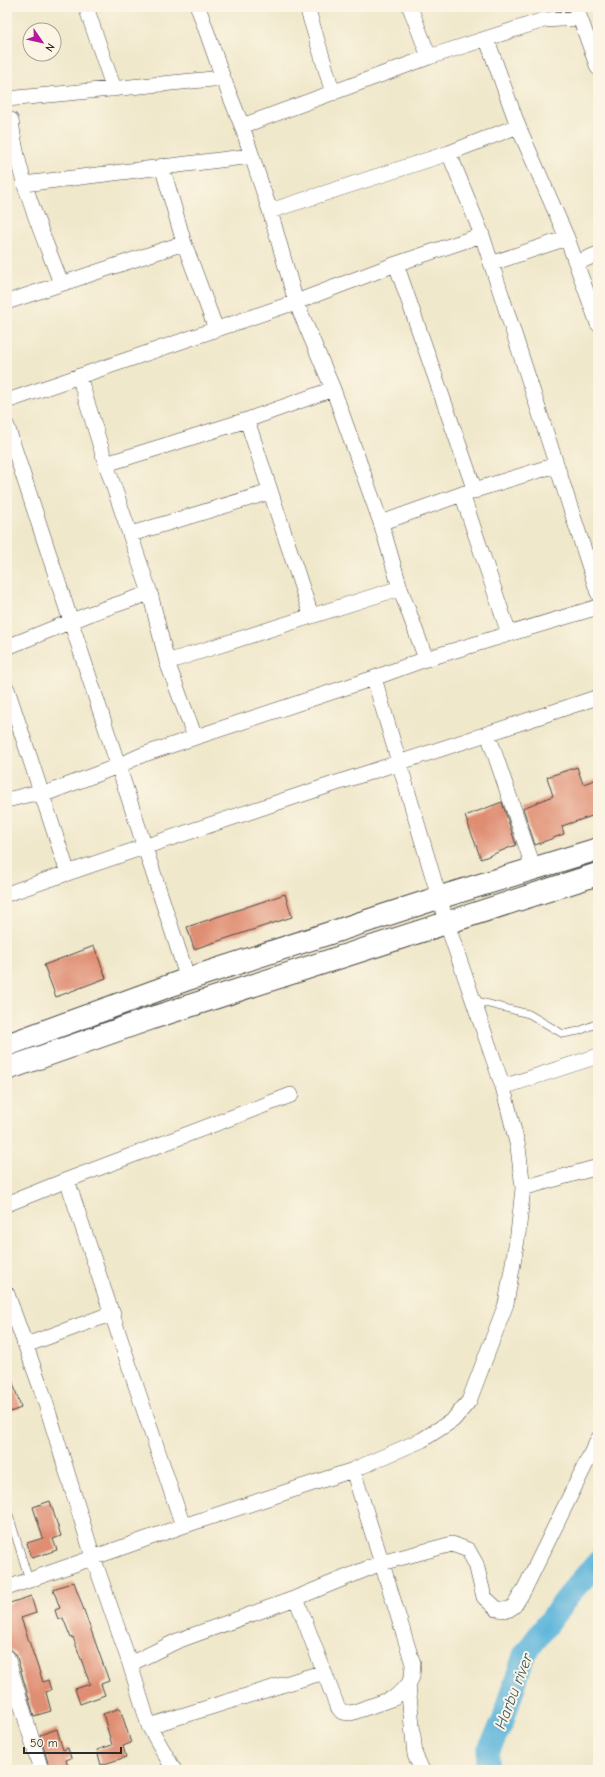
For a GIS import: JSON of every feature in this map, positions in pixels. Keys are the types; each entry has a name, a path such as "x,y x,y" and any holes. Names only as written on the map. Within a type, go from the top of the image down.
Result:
{"main road":[{"path":"7,1045 188,979 441,897 598,849"},
{"path":"7,1069 152,1018 598,874"}],"street":[{"path":"86,7 114,89"},
{"path":"198,7 252,156 270,211 296,302 332,389 381,523 400,588 426,660"},
{"path":"307,7 332,93"},
{"path":"410,7 429,57"},
{"path":"242,126 429,57 487,40 542,14 578,12 598,68"},
{"path":"487,40 518,126 566,238 598,324"},
{"path":"7,99 223,78"},
{"path":"11,120 14,146 24,184 61,283"},
{"path":"270,211 449,153 518,126"},
{"path":"449,153 492,263 598,593"},
{"path":"24,184 252,156"},
{"path":"162,166 184,243 216,329"},
{"path":"7,401 296,302 396,264 482,235"},
{"path":"492,263 566,238"},
{"path":"7,302 184,243"},
{"path":"576,263 598,254"},
{"path":"396,264 468,493 509,634"},
{"path":"79,376 106,464 150,593 167,662 195,737"},
{"path":"106,464 247,420 332,389"},
{"path":"247,420 312,615"},
{"path":"7,426 188,979"},
{"path":"381,523 556,465"},
{"path":"131,534 270,492"},
{"path":"167,662 400,588"},
{"path":"7,647 150,593"},
{"path":"7,800 31,794 42,795 118,766 142,755 195,737 426,660 598,607"},
{"path":"7,1588 183,1526 353,1470 422,1440 453,1420 469,1401 506,1304 518,1234 523,1188 518,1147 503,1087 447,924 441,897 374,678"},
{"path":"7,689 68,873"},
{"path":"7,894 144,846 400,764 598,697"},
{"path":"488,734 534,869"},
{"path":"503,1087 598,1056"},
{"path":"7,1204 291,1094"},
{"path":"523,1188 598,1167"},
{"path":"67,1180 113,1313 183,1526"},
{"path":"7,1294 42,1391 93,1557 130,1664 149,1726 174,1770"},
{"path":"26,1345 113,1313"},
{"path":"130,1664 177,1641 296,1598 381,1563 452,1544 468,1550 476,1564 484,1598 497,1609 508,1610 514,1606 524,1590 598,1439"},
{"path":"296,1598 337,1706 342,1712 351,1713 394,1698 408,1685 412,1677 412,1664 353,1470"},
{"path":"7,1657 40,1770"},
{"path":"149,1726 324,1672"},
{"path":"408,1685 415,1756 422,1770"}],"lane":[{"path":"473,1000 529,1014 564,1034 579,1031 598,1023"},
{"path":"7,1508 28,1580"}],"building":[{"path":"577,767 583,784 598,779 598,814 562,826 564,834 535,845 523,808 553,796 547,777"},
{"path":"502,802 516,845 481,859 465,816"},
{"path":"285,894 292,917 194,949 187,927"},
{"path":"94,946 106,978 56,997 44,965"},
{"path":"9,1370 21,1408 7,1413 7,1371"},
{"path":"50,1501 61,1536 53,1539 57,1550 32,1558 27,1543 43,1538 33,1507"},
{"path":"74,1582 109,1681 101,1684 105,1695 80,1704 75,1689 90,1684 73,1637 71,1638 63,1618 58,1620 55,1610 60,1608 53,1589"},
{"path":"31,1596 36,1613 21,1618 43,1682 48,1680 51,1690 46,1692 51,1711 34,1716 16,1654 9,1648 7,1641 7,1604"},
{"path":"120,1708 131,1743 123,1746 126,1757 101,1765 97,1750 112,1745 103,1714"},
{"path":"57,1729 63,1750 68,1748 71,1758 66,1760 69,1770 50,1770 40,1735"}],"waterway":[{"name":"Harbu river","path":"487,1770 488,1751 503,1721 524,1655 573,1590 598,1562"}]}
